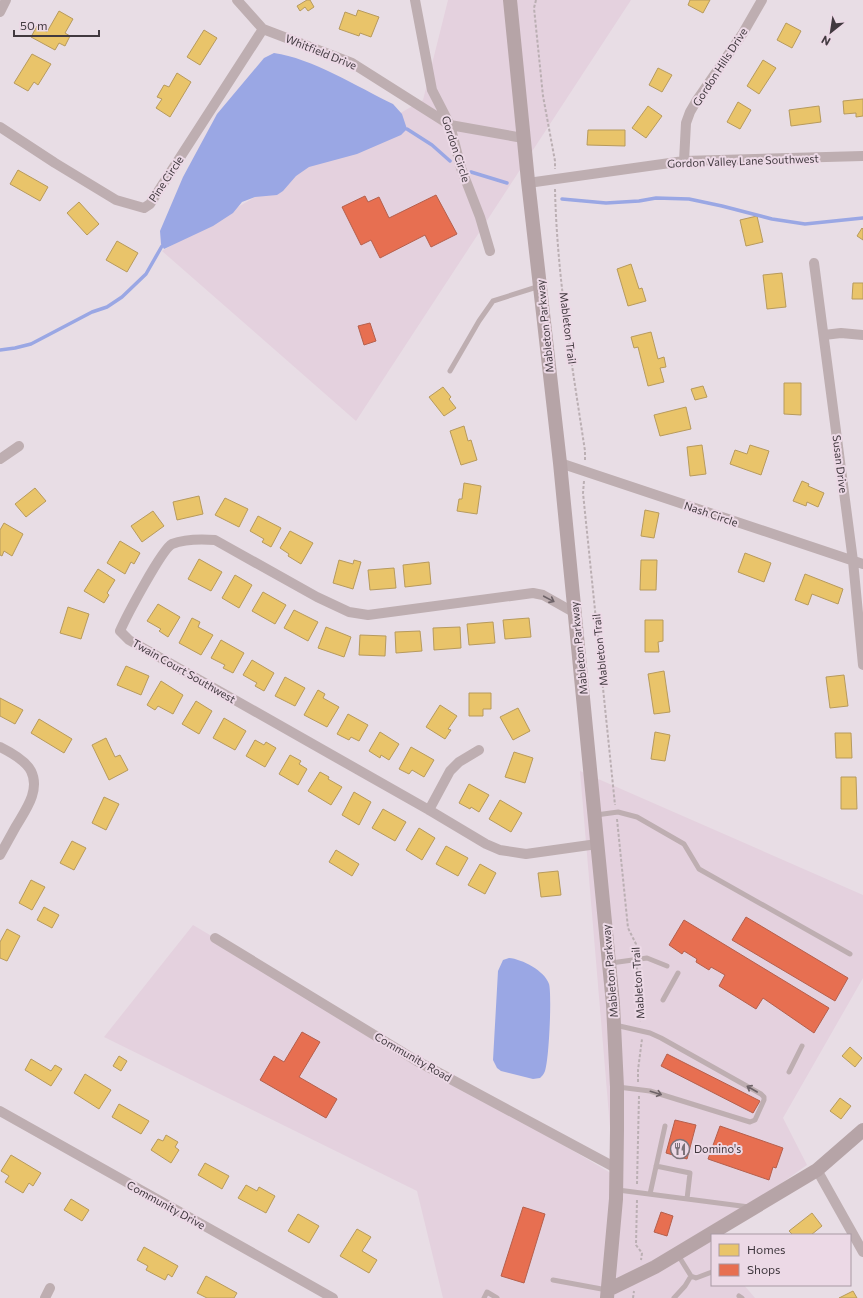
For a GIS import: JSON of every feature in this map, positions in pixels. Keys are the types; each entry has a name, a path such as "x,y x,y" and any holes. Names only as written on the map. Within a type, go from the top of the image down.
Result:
{"main road":[{"name":"Mableton Parkway","path":"510,0 523,138 560,463 610,963 618,1087 616,1190 608,1294"},
{"path":"714,1234 817,1170 863,1130"},
{"path":"608,1294 711,1236"}],"street":[{"path":"0,12 6,0"},
{"name":"Whitfield Drive","path":"237,0 262,29 352,63 450,125"},
{"name":"Gordon Circle","path":"415,0 432,90 450,125 461,168 480,217 490,251"},
{"name":"Gordon Hills Drive","path":"684,161 686,123 690,112 696,100 743,33 762,0"},
{"name":"Pine Circle","path":"0,127 54,163 116,200 144,208 150,204 262,29"},
{"path":"450,125 523,138"},
{"name":"Gordon Valley Lane Southwest","path":"528,183 684,161 863,156"},
{"name":"Susan Drive","path":"814,263 853,561 863,665"},
{"path":"824,335 841,333 863,334"},
{"path":"0,459 20,446"},
{"name":"Nash Circle","path":"560,463 863,564"},
{"name":"Twain Court Southwest","path":"575,613 543,596 533,593 368,615 349,612 317,597 215,540 205,539 171,545 155,568 120,631 129,640 429,810 486,844 500,850 526,854 597,844"},
{"path":"0,747 12,753 30,770 33,776 34,785 27,808 0,856"},
{"path":"429,810 450,771 459,762 479,750"},
{"name":"Community Road","path":"215,938 417,1061 616,1168"},
{"name":"Community Drive","path":"0,1111 333,1298"},
{"path":"817,1170 863,1252"},
{"path":"45,1298 50,1288"}],"lane":[{"path":"450,371 479,321 493,301 540,286"},
{"path":"595,815 616,813 637,817 684,844 699,869 850,954"},
{"path":"610,963 647,958 667,966"},
{"path":"663,1000 678,973"},
{"path":"614,1025 641,1031 661,1038 761,1094 764,1097 764,1100 754,1120 750,1122 650,1091 618,1087"},
{"path":"789,1072 802,1046"},
{"path":"650,1194 665,1126"},
{"path":"656,1166 690,1173 687,1199"},
{"path":"616,1190 754,1208"},
{"path":"678,1254 691,1276 696,1278 711,1272"},
{"path":"674,1298 685,1286 691,1276"},
{"path":"553,1280 608,1294"},
{"path":"484,1298 487,1292 497,1298"}],"path":[{"name":"Mableton Trail","path":"536,0 534,8 543,96 555,161 556,211 560,271 585,451 584,493 628,928 636,944 642,1043 638,1070 639,1089 636,1245 642,1253 633,1298"}],"shaded area":[{"path":"448,0 631,0 356,421 162,251 423,100"},
{"path":"580,771 863,895 863,978 783,1118 807,1165 706,1237 711,1243 711,1286 745,1286 755,1298 443,1298 417,1191 104,1037 193,925 614,1175"}],"water":[{"path":"274,53 288,56 319,67 393,104 402,114 407,129 401,135 357,154 309,167 296,176 283,191 277,195 255,197 242,202 233,213 213,226 164,249 161,244 160,231 183,177 217,114 264,58"},
{"path":"509,958 532,966 547,979 549,984 550,1013 548,1055 544,1074 540,1078 533,1079 501,1071 497,1068 493,1060 498,971 503,960"}],"building: Homes":[{"path":"307,0 310,0 314,7 308,11 305,7 300,11 297,6"},
{"path":"690,0 710,0 703,13 688,5"},
{"path":"358,10 379,17 371,37 360,33 359,36 339,29 345,12 356,16"},
{"path":"59,11 73,19 65,33 70,36 65,46 59,43 55,50 31,37 37,26 47,32"},
{"path":"786,23 801,31 792,48 777,40"},
{"path":"204,30 217,38 200,65 187,57"},
{"path":"32,54 51,64 38,85 34,82 28,91 14,83"},
{"path":"763,60 776,68 759,94 747,86"},
{"path":"658,68 672,75 662,92 649,85"},
{"path":"177,73 191,82 170,117 156,108 162,99 157,97 164,85 169,87"},
{"path":"863,99 863,116 856,117 856,113 844,114 843,101"},
{"path":"738,102 751,110 740,129 727,122"},
{"path":"648,106 662,116 646,138 632,128"},
{"path":"819,106 821,122 791,126 789,110"},
{"path":"588,130 625,130 625,146 587,145"},
{"path":"18,170 48,187 40,201 10,184"},
{"path":"79,202 99,224 87,235 67,213"},
{"path":"757,216 763,242 746,246 740,220"},
{"path":"862,228 863,229 863,240 857,236"},
{"path":"117,241 138,253 127,272 106,260"},
{"path":"631,264 639,289 642,288 646,301 628,306 617,269"},
{"path":"782,273 786,307 767,309 763,275"},
{"path":"853,283 863,283 863,299 852,299"},
{"path":"651,332 658,359 664,357 666,367 660,368 664,382 648,386 638,347 634,348 631,337"},
{"path":"784,383 801,383 801,415 784,414"},
{"path":"703,386 707,397 695,400 691,389"},
{"path":"443,387 451,397 449,399 456,408 444,416 429,397"},
{"path":"686,407 691,429 660,436 654,415"},
{"path":"464,426 468,441 471,440 477,460 461,465 450,431"},
{"path":"702,445 706,474 690,476 687,447"},
{"path":"750,445 769,451 761,475 730,464 735,450 747,454"},
{"path":"802,481 809,484 808,486 824,493 818,507 807,502 806,506 793,501"},
{"path":"464,483 481,486 477,514 457,511 459,499 462,499"},
{"path":"35,488 46,501 26,517 15,504"},
{"path":"199,496 203,514 177,520 173,502"},
{"path":"225,498 248,509 239,527 215,515"},
{"path":"645,510 659,513 654,538 641,536"},
{"path":"153,511 164,526 142,542 131,526"},
{"path":"258,516 281,528 271,547 262,542 264,539 250,531"},
{"path":"4,523 23,534 12,556 4,551 2,556 0,555 0,530"},
{"path":"290,531 313,543 301,564 288,556 289,554 280,548"},
{"path":"120,541 140,553 134,564 131,562 125,574 107,563"},
{"path":"745,553 771,563 764,582 738,572"},
{"path":"199,559 222,572 211,591 188,579"},
{"path":"339,560 353,564 354,560 361,562 353,589 333,583"},
{"path":"641,560 657,560 656,590 640,590"},
{"path":"429,562 431,584 405,587 403,565"},
{"path":"394,568 396,588 370,590 368,570"},
{"path":"98,569 115,580 107,593 109,595 104,603 84,591"},
{"path":"805,574 843,589 838,604 812,594 808,605 795,600"},
{"path":"235,575 252,585 239,608 222,598"},
{"path":"263,592 286,605 275,624 252,611"},
{"path":"158,604 180,617 168,637 159,631 161,629 147,621"},
{"path":"68,607 89,614 81,639 60,633"},
{"path":"294,610 318,622 308,641 284,628"},
{"path":"192,618 200,622 198,627 213,635 201,655 179,643"},
{"path":"529,618 531,637 505,639 503,620"},
{"path":"645,620 663,620 663,641 658,642 659,652 645,652"},
{"path":"493,622 495,643 469,645 467,624"},
{"path":"326,627 351,637 344,657 318,648"},
{"path":"460,627 461,648 434,650 433,628"},
{"path":"420,631 422,651 396,653 395,632"},
{"path":"360,635 386,636 385,656 359,655"},
{"path":"221,640 244,653 233,673 223,668 225,665 211,658"},
{"path":"252,660 274,673 264,691 255,686 257,683 243,675"},
{"path":"126,666 149,676 141,695 117,685"},
{"path":"664,671 670,712 654,714 648,674"},
{"path":"844,675 848,706 830,708 826,677"},
{"path":"285,677 305,688 295,706 275,696"},
{"path":"161,681 183,695 173,714 158,706 155,710 147,705"},
{"path":"318,690 325,694 323,698 339,707 327,727 304,715"},
{"path":"469,693 491,693 491,709 483,709 483,716 469,716"},
{"path":"0,698 23,710 15,724 0,716"},
{"path":"196,701 212,711 199,734 182,724"},
{"path":"440,705 457,716 448,729 451,730 445,739 426,727"},
{"path":"518,708 530,731 513,740 500,717"},
{"path":"348,714 368,725 359,741 351,737 349,740 337,734"},
{"path":"224,718 246,731 235,750 213,738"},
{"path":"39,719 72,739 64,753 31,733"},
{"path":"380,732 399,744 389,760 381,755 380,758 369,751"},
{"path":"655,732 670,735 665,761 651,759"},
{"path":"835,733 851,733 852,758 836,758"},
{"path":"106,738 115,757 120,755 128,770 109,780 92,745"},
{"path":"255,740 264,745 266,742 276,748 265,767 246,756"},
{"path":"411,747 434,760 424,777 412,770 409,774 399,769"},
{"path":"514,752 533,758 525,783 505,777"},
{"path":"290,755 301,761 299,764 307,769 298,785 279,774"},
{"path":"320,772 329,777 328,779 342,787 331,805 308,791"},
{"path":"841,777 856,777 857,809 841,809"},
{"path":"469,784 489,795 479,812 471,807 470,809 459,803"},
{"path":"354,792 371,802 359,825 342,815"},
{"path":"104,797 119,804 106,830 92,823"},
{"path":"500,800 522,813 511,832 489,819"},
{"path":"383,809 406,822 395,841 372,828"},
{"path":"419,828 435,838 422,860 406,850"},
{"path":"72,841 86,848 74,870 60,863"},
{"path":"446,846 468,858 458,876 436,864"},
{"path":"336,850 359,864 352,876 329,862"},
{"path":"480,864 496,873 485,894 468,885"},
{"path":"558,871 561,895 541,897 538,873"},
{"path":"31,880 45,887 32,910 19,903"},
{"path":"44,907 59,915 52,928 37,920"},
{"path":"7,929 20,936 7,961 0,958 0,942"},
{"path":"850,1047 862,1058 855,1067 842,1056"},
{"path":"119,1056 127,1061 121,1071 113,1066"},
{"path":"31,1059 51,1071 55,1065 62,1069 51,1086 25,1070"},
{"path":"85,1074 111,1090 99,1109 74,1093"},
{"path":"840,1098 851,1106 841,1119 830,1111"},
{"path":"119,1104 149,1121 141,1134 112,1117"},
{"path":"166,1135 178,1142 175,1147 179,1150 171,1163 151,1150 158,1139 163,1141"},
{"path":"11,1155 41,1173 33,1186 29,1183 23,1193 5,1182 9,1176 1,1171"},
{"path":"205,1163 229,1176 222,1189 198,1175"},
{"path":"246,1185 257,1191 259,1187 275,1196 266,1213 238,1198"},
{"path":"71,1199 89,1210 82,1221 64,1210"},
{"path":"812,1213 822,1226 812,1234 792,1234 789,1231"},
{"path":"298,1214 319,1226 309,1243 288,1231"},
{"path":"357,1229 371,1237 362,1251 377,1260 369,1273 340,1256"},
{"path":"144,1247 178,1266 172,1277 168,1274 165,1280 146,1270 148,1266 137,1260"},
{"path":"206,1276 237,1293 234,1298 207,1298 197,1293"},
{"path":"853,1291 857,1298 839,1298"}],"building: Shops":[{"path":"436,195 457,234 431,247 425,235 380,258 371,240 361,245 342,207 365,196 368,202 379,197 389,218"},
{"path":"370,323 376,341 364,345 358,326"},
{"path":"746,917 848,978 835,1001 732,940"},
{"path":"684,920 829,1008 814,1033 763,998 756,1009 719,986 725,975 711,967 709,970 696,962 697,959 684,951 682,954 669,945"},
{"path":"302,1032 320,1042 299,1077 337,1099 326,1118 260,1080 274,1056 284,1062"},
{"path":"667,1054 760,1101 753,1113 661,1066"},
{"path":"675,1120 696,1125 687,1159 666,1153"},
{"path":"720,1126 783,1148 776,1168 773,1167 769,1180 708,1159"},
{"path":"523,1207 545,1214 524,1283 501,1276"},
{"path":"661,1212 673,1216 667,1236 654,1232"}],"waterway":[{"path":"407,129 432,145 450,161"},
{"path":"471,172 507,183"},
{"path":"562,199 606,203 639,201 656,198 689,199 772,219 805,224 863,218"},
{"path":"0,350 31,344 92,312 107,307 122,297 146,274 162,246"}],"place":[{"name":"Domino's","path":"680,1149"}]}
